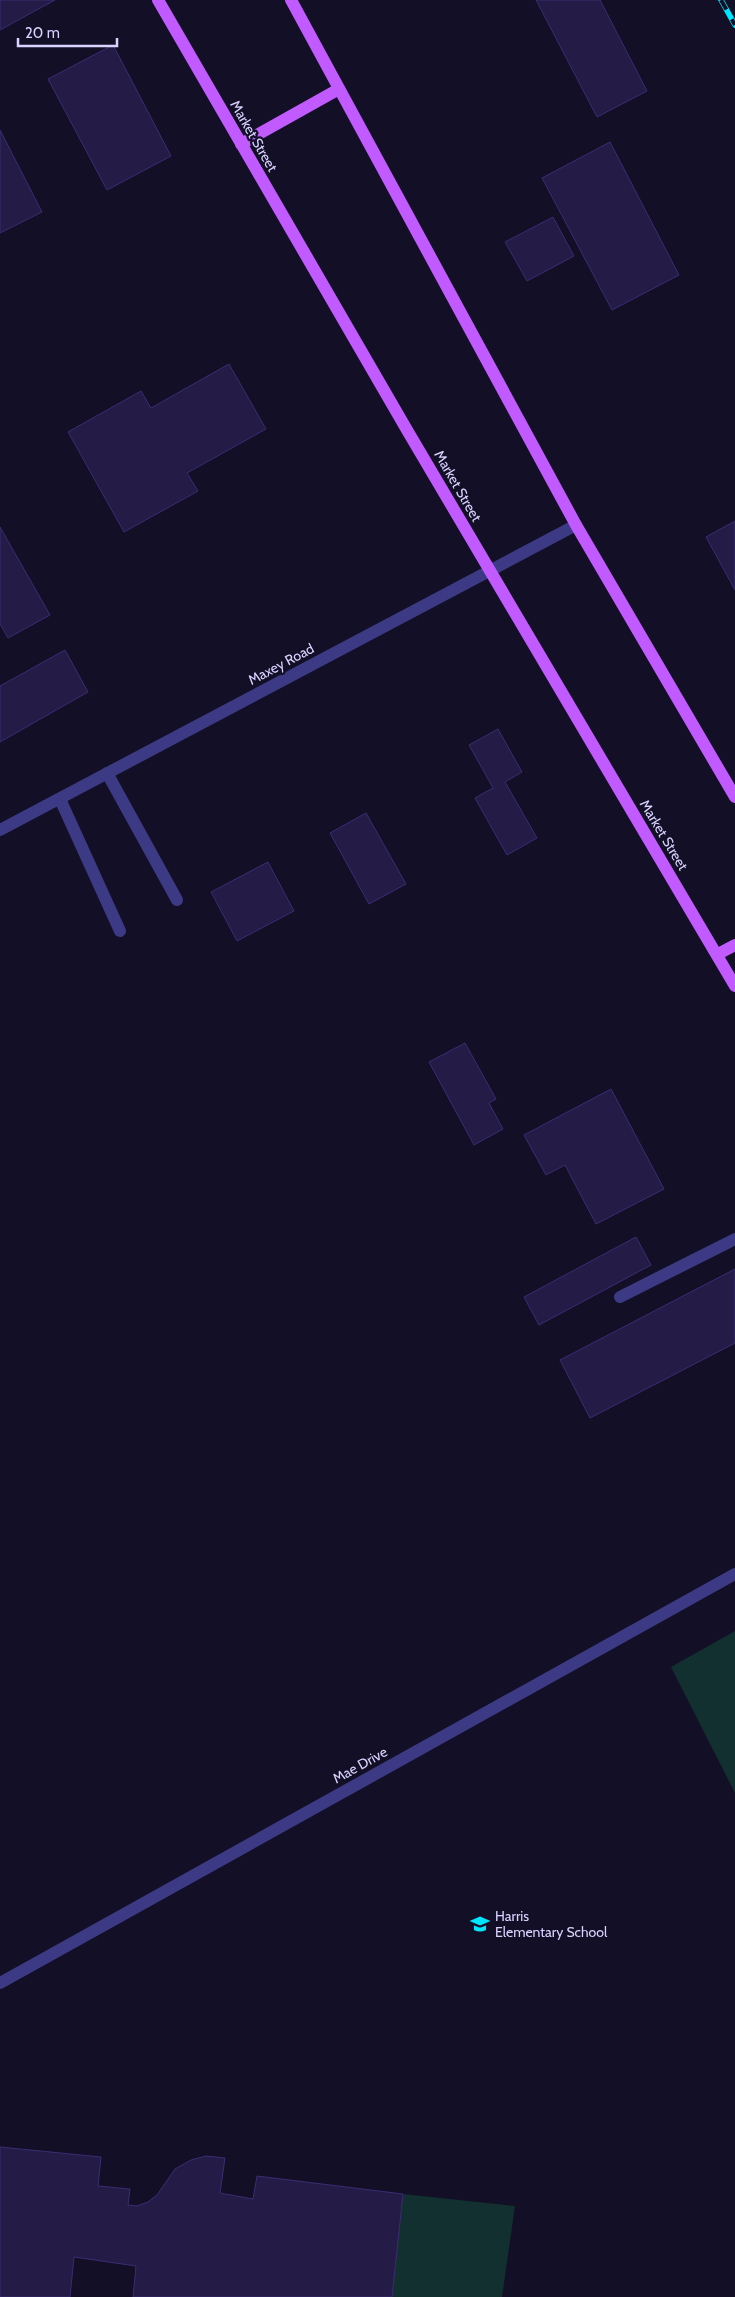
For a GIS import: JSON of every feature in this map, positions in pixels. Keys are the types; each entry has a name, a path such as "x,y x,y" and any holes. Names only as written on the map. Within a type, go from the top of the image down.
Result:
{"main road":[{"name":"Market Street","path":"158,0 735,986"},
{"path":"291,0 576,525 735,797"},
{"path":"241,144 340,89"},
{"path":"718,954 735,945"}],"street":[{"name":"Maxey Road","path":"0,830 576,525"},
{"path":"108,773 177,900"},
{"path":"60,799 120,931"},
{"path":"620,1297 735,1239"},
{"name":"Mae Drive","path":"0,1983 735,1574"}],"green space":[{"path":"735,1631 735,1793 671,1667"},
{"path":"403,2194 515,2206 502,2297 392,2297"}],"building":[{"path":"0,0 55,0 0,30"},
{"path":"536,0 600,0 647,91 597,117"},
{"path":"113,45 171,156 107,190 48,79"},
{"path":"0,130 42,212 0,233"},
{"path":"610,142 679,275 612,310 542,178"},
{"path":"553,217 574,256 527,281 505,242"},
{"path":"229,364 266,429 187,473 198,491 124,532 68,432 141,391 151,408"},
{"path":"735,521 735,590 706,537"},
{"path":"0,527 50,615 8,638 0,624"},
{"path":"65,650 88,692 0,742 0,686"},
{"path":"498,729 522,772 505,782 537,838 507,855 475,798 493,788 469,745"},
{"path":"366,813 406,884 369,904 330,833"},
{"path":"268,862 294,911 237,941 211,892"},
{"path":"465,1043 496,1099 489,1103 503,1129 474,1145 429,1062"},
{"path":"611,1089 664,1189 596,1224 565,1165 546,1175 524,1135"},
{"path":"636,1237 651,1265 539,1325 524,1297"},
{"path":"735,1269 735,1343 590,1418 560,1360"},
{"path":"0,2147 101,2157 98,2186 130,2189 128,2205 137,2206 148,2202 157,2195 175,2169 191,2160 206,2156 225,2158 220,2193 253,2199 257,2176 403,2194 392,2297 133,2297 136,2266 74,2257 70,2297 0,2297"}],"railway":[{"path":"721,0 735,25"}],"place":[{"name":"Harris Elementary School","path":"480,1924"}]}
